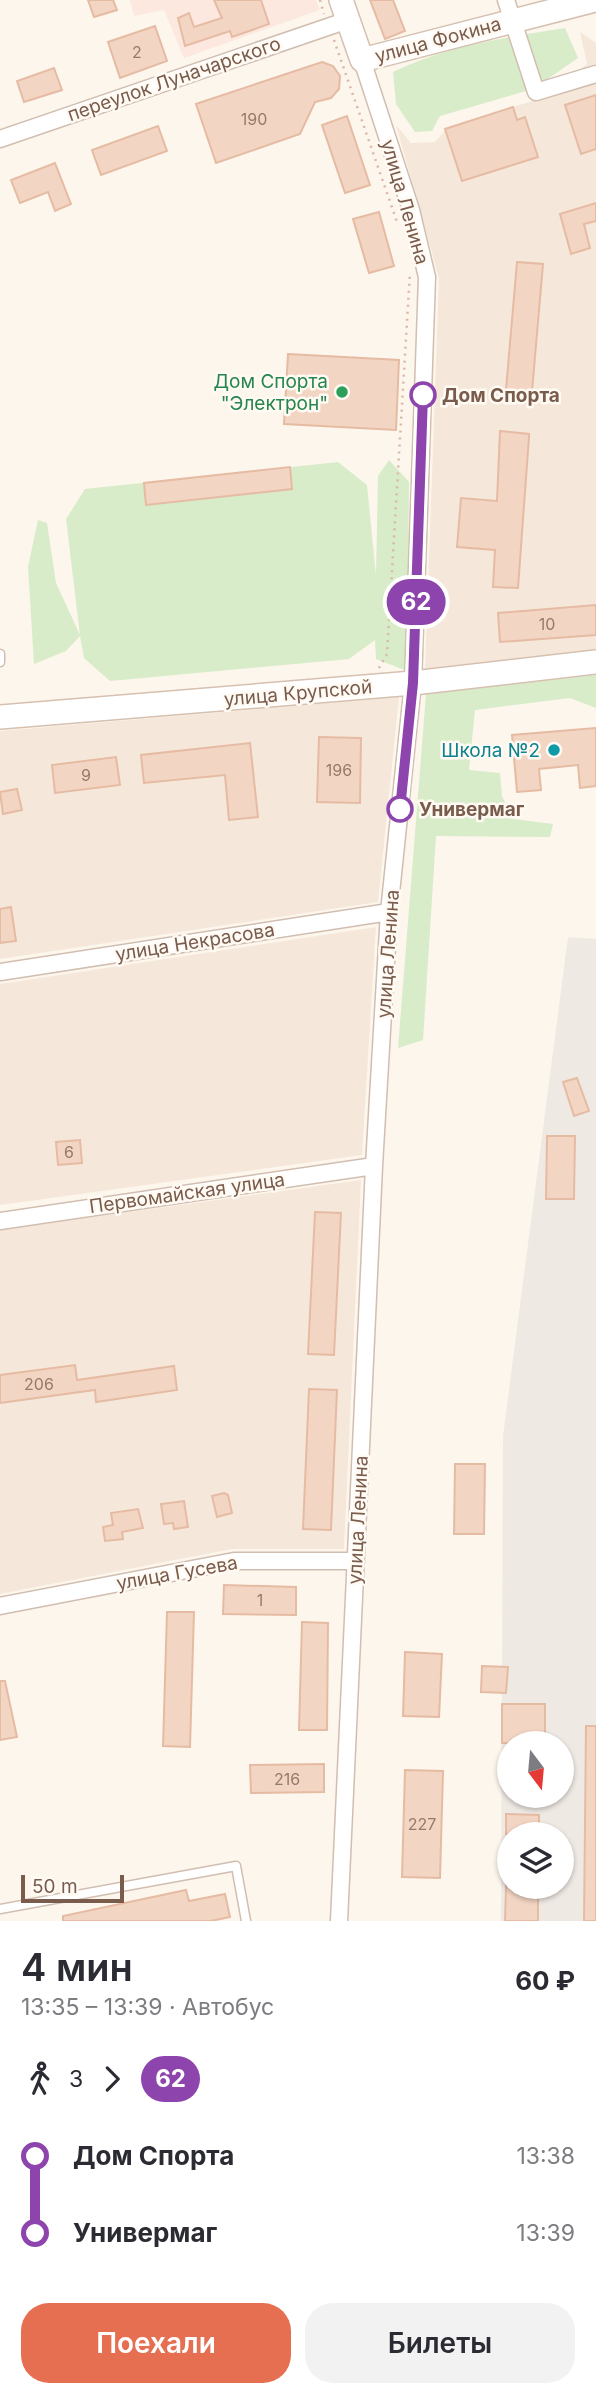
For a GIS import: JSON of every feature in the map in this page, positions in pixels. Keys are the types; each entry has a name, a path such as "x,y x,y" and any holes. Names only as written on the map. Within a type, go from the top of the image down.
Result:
{"street":[{"name":"улица Фокина","path":"362,60 509,10 595,0"},
{"path":"509,10 536,92 596,74"},
{"name":"улица Ленина","path":"339,15 362,60 411,211 427,278 413,683 390,912 374,1166 339,1921"},
{"name":"переулок Луначарского","path":"0,139 339,15"},
{"name":"улица Крупской","path":"0,716 413,683 596,662"},
{"name":"улица Некрасова","path":"0,972 390,912"},
{"name":"Первомайская улица","path":"0,1220 374,1166"},
{"name":"улица Гусева","path":"0,1606 234,1561 356,1561"}],"lane":[{"path":"0,654 0,662"},
{"path":"0,1909 236,1866 246,1921"}],"path":[{"path":"339,15 401,232"},
{"path":"370,671 385,662 387,654 410,269"}],"shaded area":[{"path":"130,0 316,0 320,10 184,58 164,10 134,16"},
{"path":"580,32 596,43 596,650 425,669 439,278 396,125 411,143 435,142 448,127 539,99 587,64"},
{"path":"399,697 378,902 0,959 0,731"},
{"path":"376,927 362,1155 0,1205 0,984"},
{"path":"568,937 596,939 596,1921 501,1921 501,1899 574,1899 574,1822 501,1822 501,1808 574,1808 574,1731 502,1731 503,1436"},
{"path":"361,1180 344,1549 232,1549 0,1594 0,1230"}],"green space":[{"path":"565,28 578,58 533,89 440,116 432,131 415,132 396,104 393,72 413,63 455,49"},
{"path":"389,460 409,482 407,671 376,659 375,640 349,659 110,681 84,658 80,636 66,651 34,664 28,567 38,520 47,523 56,583 80,635 66,519 85,489 338,462 367,485 376,576 378,476"},
{"path":"596,675 596,708 570,698 475,710 469,770 500,773 502,796 513,819 553,824 550,837 436,836 423,1040 398,1048 426,694"}],"building":[{"path":"88,0 113,0 117,10 94,17"},
{"path":"214,0 261,0 269,24 232,37 230,31 185,46 178,18 189,13 194,27 222,18"},
{"path":"370,0 393,0 405,31 385,39"},
{"path":"155,26 167,61 120,78 108,42"},
{"path":"322,62 333,66 340,76 339,89 331,98 315,102 300,134 216,163 196,104"},
{"path":"54,68 62,90 24,102 17,81"},
{"path":"596,95 596,149 581,154 565,105"},
{"path":"513,107 517,120 525,117 538,157 462,181 445,129"},
{"path":"347,116 370,185 345,193 322,125"},
{"path":"158,126 167,151 101,175 92,150"},
{"path":"55,163 71,204 55,211 48,192 20,203 11,180"},
{"path":"596,203 596,221 584,224 590,248 571,254 560,214"},
{"path":"379,212 394,266 369,273 353,219"},
{"path":"517,262 543,264 531,403 505,401"},
{"name":"Дом Спорта \"Электрон\"","path":"288,354 399,360 396,430 284,424"},
{"path":"500,431 529,434 518,588 493,587 495,550 457,547 461,498 497,501"},
{"path":"290,467 292,489 146,505 144,483"},
{"path":"596,605 596,635 500,642 498,613"},
{"name":"Школа №2","path":"596,728 596,786 580,788 578,765 539,769 541,790 517,792 512,735"},
{"path":"319,737 361,738 360,803 317,802"},
{"path":"250,743 258,817 229,820 225,775 144,783 141,755"},
{"path":"116,757 120,785 55,793 52,765"},
{"path":"17,789 22,810 3,814 0,792"},
{"path":"11,907 16,941 0,943 0,909"},
{"path":"577,1078 589,1111 574,1116 563,1082"},
{"path":"547,1136 575,1136 574,1199 546,1199"},
{"path":"80,1140 82,1163 58,1165 56,1142"},
{"path":"315,1212 341,1213 334,1355 308,1354"},
{"path":"75,1365 77,1380 174,1366 177,1390 96,1402 95,1390 0,1403 0,1375"},
{"path":"309,1389 337,1390 331,1530 303,1529"},
{"path":"455,1464 485,1464 484,1534 454,1534"},
{"path":"224,1493 228,1495 232,1513 217,1517 212,1496"},
{"path":"184,1501 188,1527 174,1529 173,1523 164,1524 161,1504"},
{"path":"138,1509 143,1528 122,1532 123,1539 105,1541 103,1527 113,1525 111,1513"},
{"path":"224,1585 296,1587 296,1615 223,1614"},
{"path":"167,1612 194,1612 190,1747 163,1746"},
{"path":"302,1622 328,1623 327,1730 299,1730"},
{"path":"405,1652 442,1654 439,1717 403,1716"},
{"path":"482,1666 508,1667 506,1693 481,1692"},
{"path":"0,1681 5,1681 17,1737 0,1740"},
{"path":"502,1704 545,1704 545,1731 502,1731"},
{"path":"586,1726 596,1726 596,1921 584,1921"},
{"path":"324,1764 324,1792 251,1793 250,1765"},
{"path":"405,1770 443,1771 440,1878 402,1877"},
{"path":"506,1814 539,1815 539,1822 506,1822"},
{"path":"186,1890 189,1901 225,1894 230,1917 211,1921 63,1921 63,1916"},
{"path":"506,1899 538,1899 538,1921 505,1921"}],"bus line":[{"name":"62","path":"400,809 413,683 423,395"}],"place":[{"name":"Дом Спорта \"Электрон\"","path":"342,392"},
{"name":"Дом Спорта","path":"423,395"},
{"name":"Школа №2","path":"554,750"},
{"name":"Универмаг","path":"400,809"}]}
